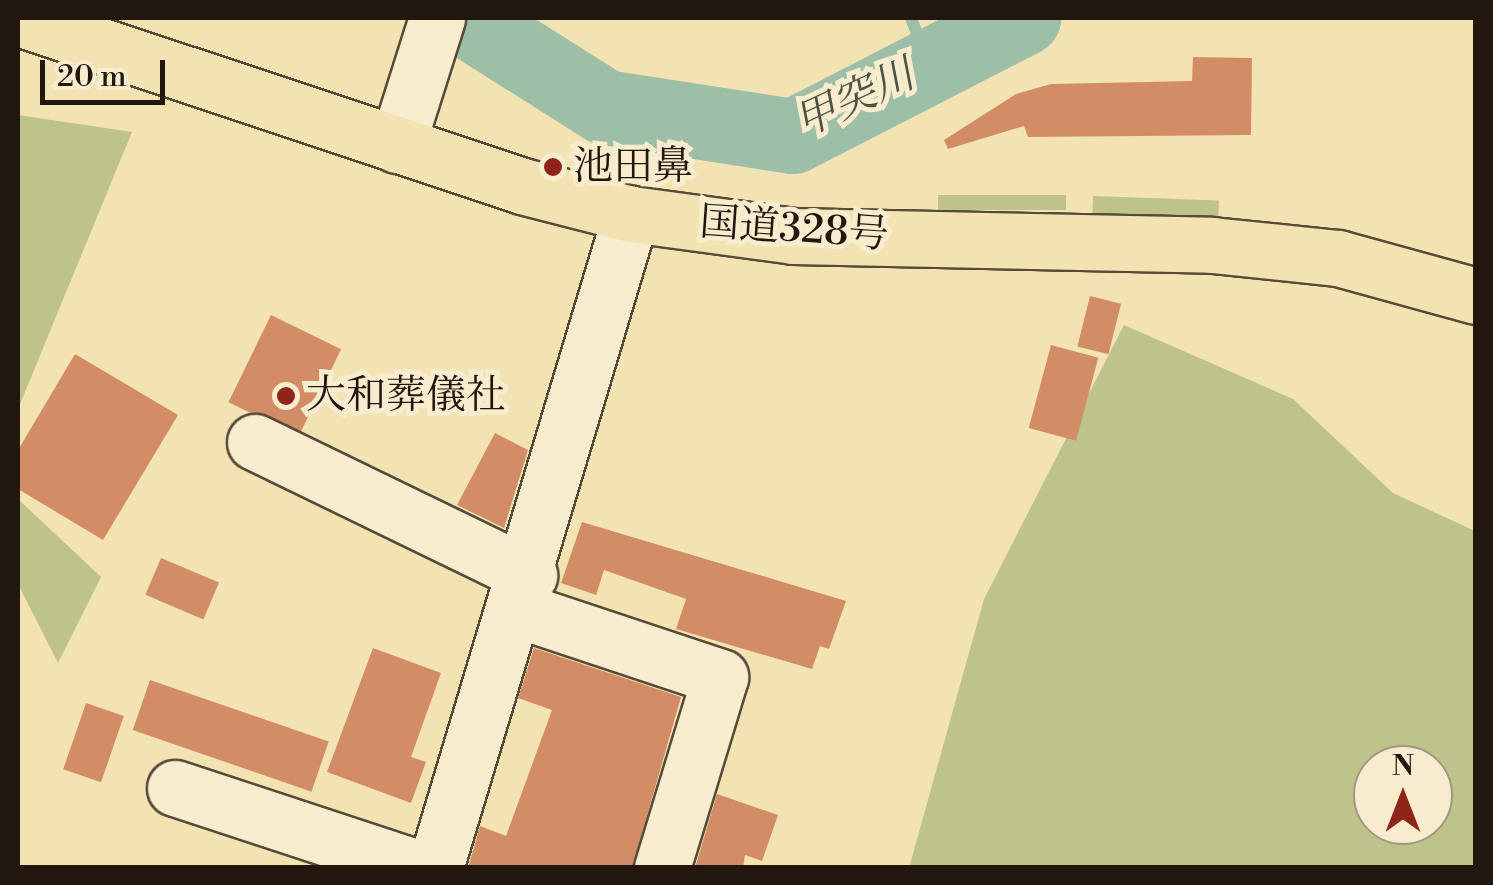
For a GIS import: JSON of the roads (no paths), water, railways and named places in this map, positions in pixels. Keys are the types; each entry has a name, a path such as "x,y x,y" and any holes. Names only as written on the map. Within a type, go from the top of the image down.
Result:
{"highway":[{"name":"国道328号","path":"18,18 402,129 630,214 794,236 1212,244 1338,258 1476,296"}],"street":[{"path":"402,129 437,18"},
{"path":"435,868 524,592 630,214"},
{"path":"255,442 524,592 720,677 662,868"},
{"path":"175,788 418,868"}],"waterway":[{"name":"甲突川","path":"464,18 605,107 793,136 1023,18"},
{"path":"911,18 929,66"}],"place":[{"name":"池田鼻","path":"553,167"},
{"name":"大和葬儀社","path":"286,396"}]}
